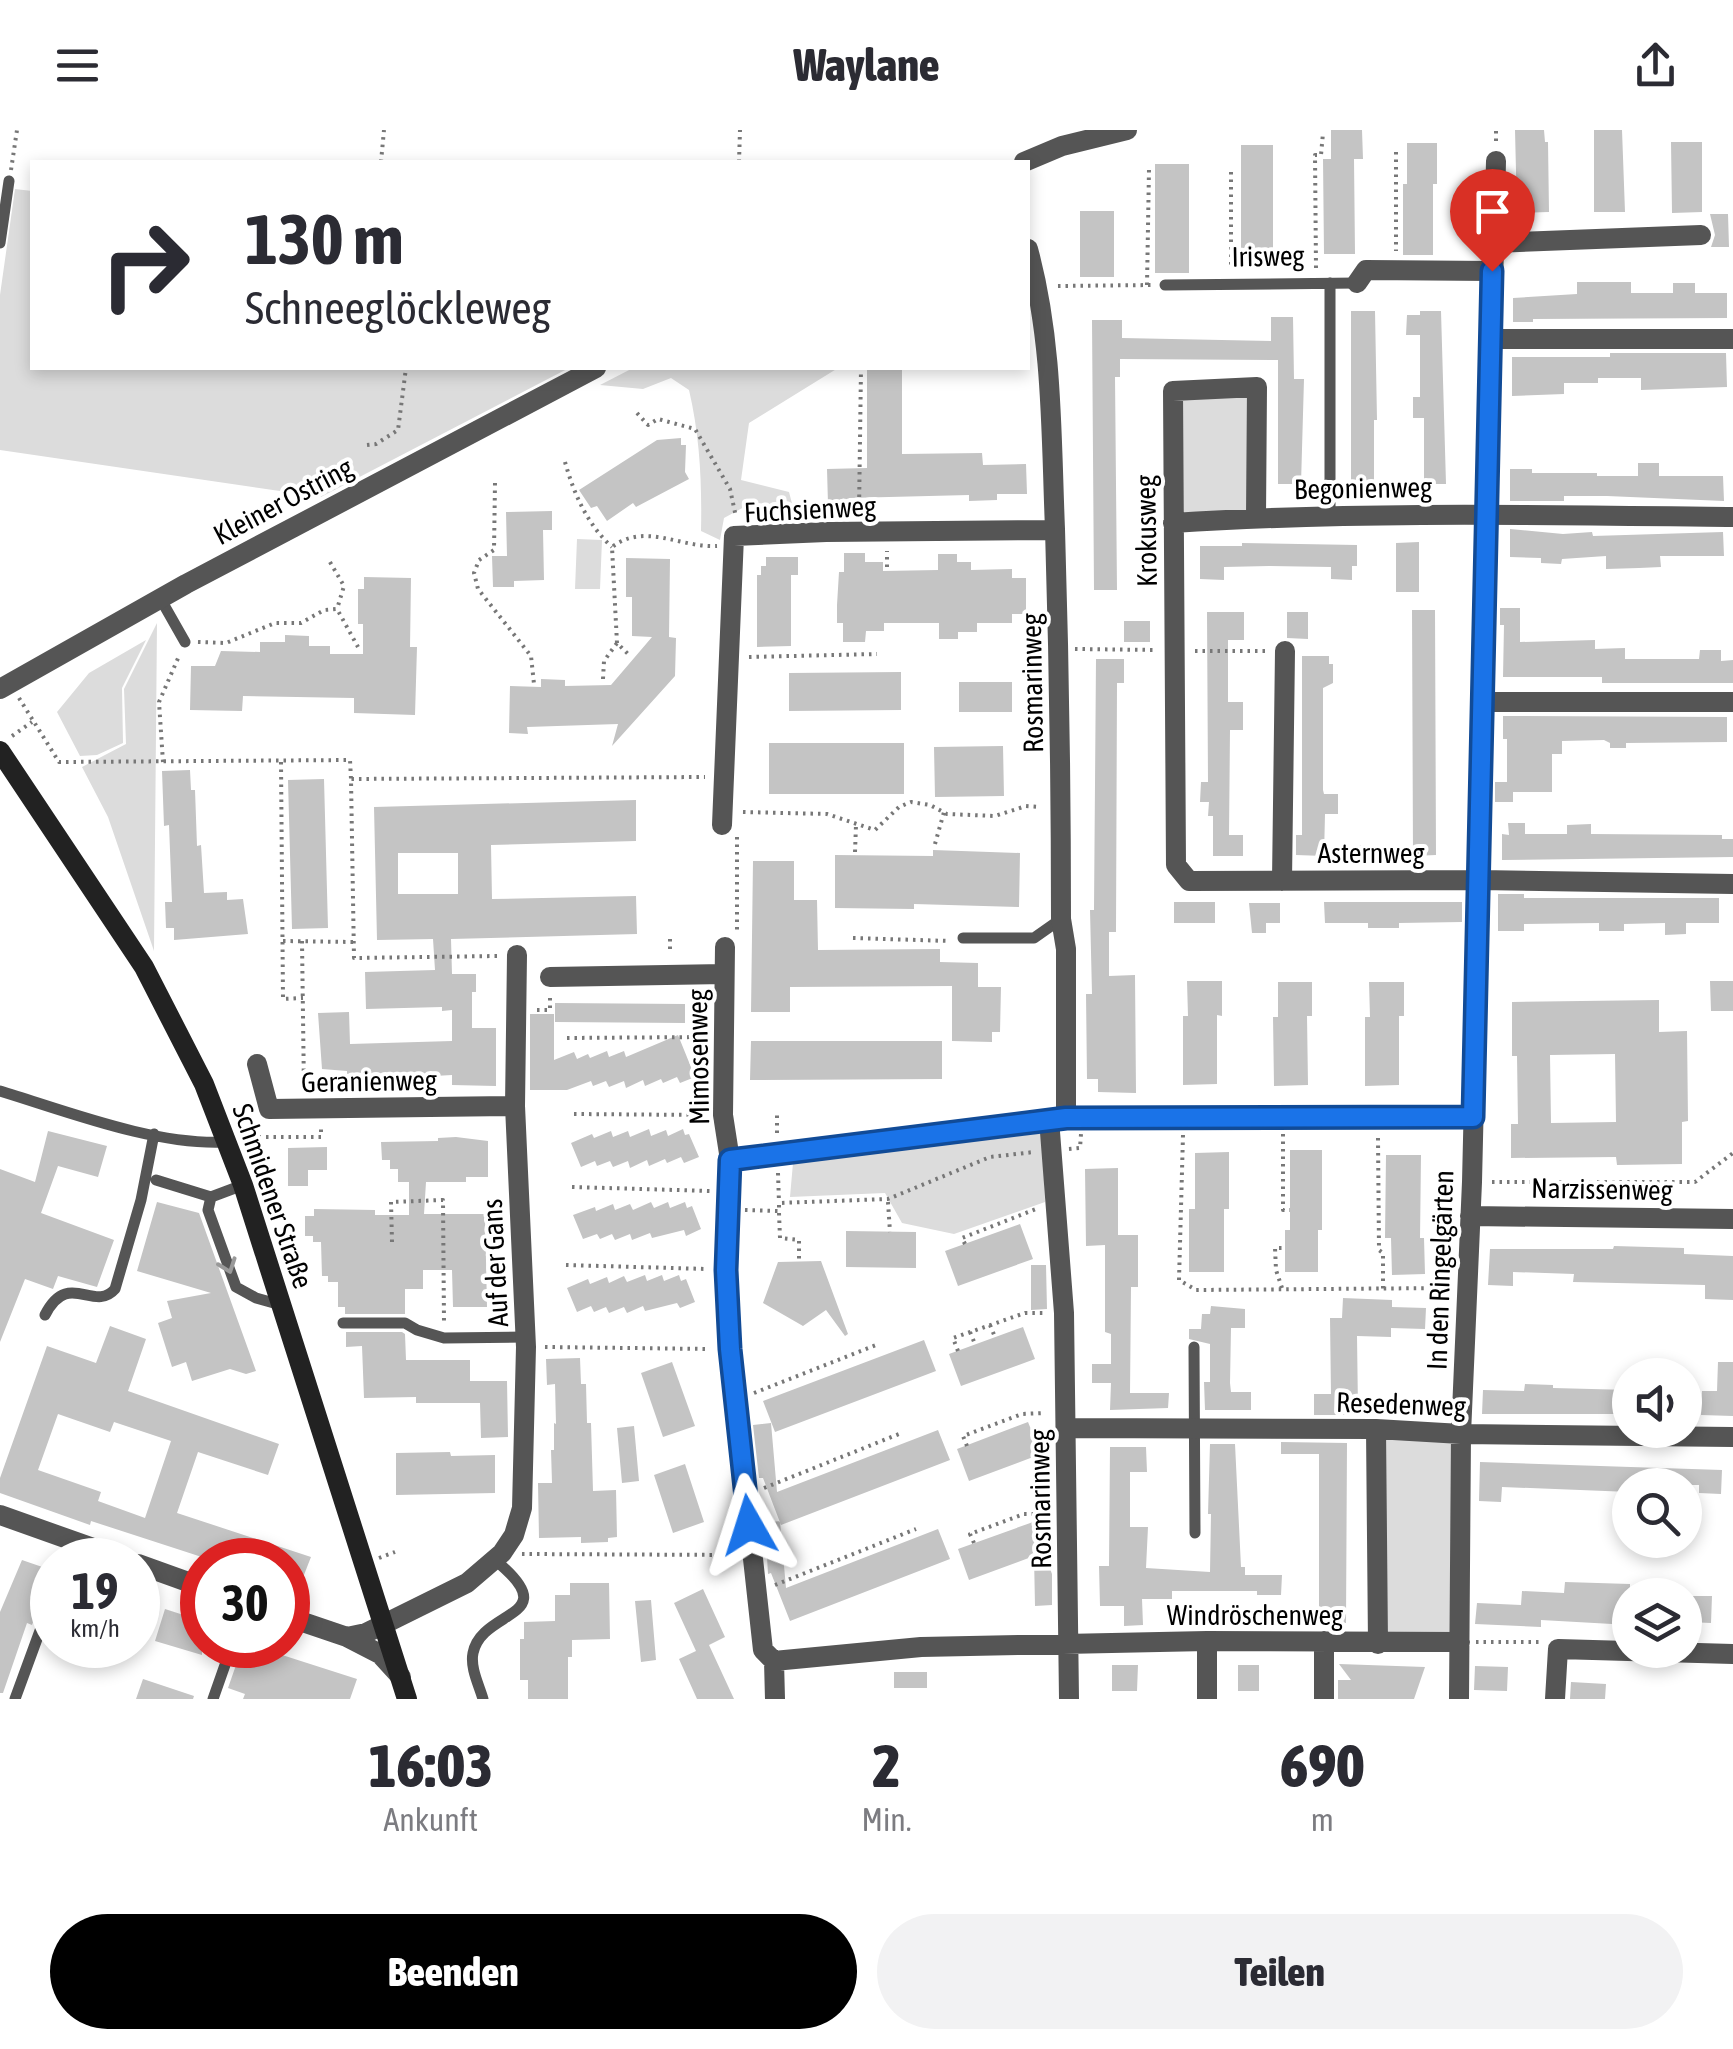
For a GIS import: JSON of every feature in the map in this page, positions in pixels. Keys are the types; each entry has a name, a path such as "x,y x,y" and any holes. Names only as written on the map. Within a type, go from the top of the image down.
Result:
{"main road":[{"name":"Schmidener Straße","path":"5,744 144,967 176,1026 228,1142 407,1699"}],"street":[{"path":"1029,160 1062,146 1128,130"},
{"name":"In den Ringelgärten","path":"1459,1699 1461,1434 1472,1182 1496,160"},
{"path":"1493,244 1702,235"},
{"name":"Rosmarinweg","path":"1030,256 1038,286 1051,389 1060,649 1066,1119 1052,1150 1064,1312 1069,1699"},
{"name":"Irisweg","path":"1357,283 1366,270 1492,271"},
{"path":"1492,340 1733,338"},
{"name":"Kleiner Ostring","path":"0,689 160,598 592,370"},
{"name":"Krokusweg","path":"1189,880 1176,865 1173,391 1257,387 1256,517"},
{"name":"Begonienweg","path":"1173,523 1256,517 1485,514 1733,517"},
{"name":"Fuchsienweg","path":"723,818 734,541 858,532 1054,530"},
{"path":"1282,881 1285,651"},
{"path":"1482,702 1733,702"},
{"name":"Asternweg","path":"1189,880 1733,884"},
{"name":"Mimosenweg","path":"726,948 723,1116 730,1160 726,1270 730,1349 763,1650 774,1662 775,1699"},
{"name":"Auf der Gans","path":"498,1557 514,1535 522,1508 526,1342 507,956"},
{"path":"550,977 724,974"},
{"name":"Geranienweg","path":"257,1064 270,1109 515,1106"},
{"path":"730,1160 1066,1119 1473,1117"},
{"name":"Narzissenweg","path":"1470,1216 1733,1218"},
{"name":"Resedenweg","path":"1066,1420 1194,1428 1733,1437"},
{"path":"1376,1429 1378,1644"},
{"path":"0,1516 45,1538"},
{"path":"347,1637 366,1633 467,1583 498,1557"},
{"path":"310,1624 372,1648 401,1677"},
{"path":"1207,1699 1208,1641"},
{"name":"Windröschenweg","path":"774,1662 921,1647 1208,1641 1460,1642"},
{"path":"1324,1641 1324,1699"},
{"path":"1556,1699 1558,1649 1733,1654"}],"lane":[{"path":"0,243 9,181"},
{"path":"1323,283 1330,516"},
{"name":"Irisweg","path":"1165,284 1357,283"},
{"path":"160,598 184,642"},
{"path":"963,938 1034,938 1061,919"},
{"path":"0,1091 154,1134 202,1143 228,1142"},
{"path":"45,1315 53,1298 62,1294 104,1296 114,1290 141,1200 154,1134"},
{"path":"156,1180 211,1197 244,1185"},
{"path":"211,1197 208,1210 236,1288 281,1305"},
{"path":"343,1323 405,1323 444,1338 526,1342"},
{"path":"1194,1347 1195,1533"},
{"path":"482,1699 472,1663 474,1648 490,1628 518,1612 524,1592 498,1557"},
{"path":"15,1699 30,1658"},
{"path":"213,1699 224,1668"}],"path":[{"path":"9,181 17,130"},
{"path":"381,160 384,130"},
{"path":"739,160 740,130"},
{"path":"1323,133 1322,155 1315,155 1323,283"},
{"path":"1396,152 1396,270"},
{"path":"1147,285 1148,168"},
{"path":"1231,172 1231,284"},
{"path":"1038,286 1165,284"},
{"path":"367,444 376,444 398,430 406,370"},
{"path":"858,532 861,370"},
{"path":"612,547 625,538 642,535 686,545 734,541 736,514 730,489 695,429 658,418 648,425 638,413"},
{"path":"565,462 574,492 596,532 612,547 616,643 604,661 603,680"},
{"path":"495,483 494,550 479,560 474,573 478,590 531,656 534,684"},
{"path":"330,562 344,586 337,609 358,647"},
{"path":"163,762 159,702 184,642 226,643 275,623 301,623 324,610 337,609"},
{"path":"616,643 630,656"},
{"path":"1060,649 1144,650"},
{"path":"1176,650 1285,651"},
{"path":"729,657 877,654"},
{"path":"5,744 32,722 59,762 350,760 354,958 507,956"},
{"path":"282,762 283,999 302,998"},
{"path":"351,779 724,776"},
{"path":"723,818 827,814 875,830 899,807 911,802 930,804 944,812 996,816 1026,806 1061,808"},
{"path":"935,844 944,812"},
{"path":"723,818 739,839 738,931 726,948"},
{"path":"855,852 856,825"},
{"path":"283,941 354,942"},
{"path":"251,1138 322,1137 313,1109 302,998 302,941"},
{"path":"567,1038 725,1037"},
{"path":"574,1114 723,1116"},
{"path":"1184,1118 1179,1280 1196,1290 1467,1288"},
{"path":"1377,1118 1383,1289"},
{"path":"799,1262 800,1240 780,1238 779,1203 888,1199 990,1157 1080,1148 1066,1119"},
{"path":"1284,1119 1283,1210 1290,1210"},
{"path":"1472,1182 1694,1182 1733,1153"},
{"path":"1283,1167 1290,1167"},
{"path":"572,1187 731,1200 779,1211"},
{"path":"888,1199 890,1232"},
{"path":"392,1242 391,1202 444,1200 444,1338"},
{"path":"965,1244 962,1238 995,1230 1058,1200"},
{"path":"1283,1290 1276,1270 1275,1248 1285,1248"},
{"path":"566,1265 726,1270"},
{"path":"958,1351 953,1338 1025,1313 1064,1312"},
{"path":"1006,1320 1012,1331"},
{"path":"990,1326 995,1337"},
{"path":"970,1332 975,1344"},
{"path":"526,1342 730,1349"},
{"path":"736,1400 876,1345"},
{"path":"1014,1417 1018,1426"},
{"path":"967,1446 963,1436 1014,1417 1066,1420"},
{"path":"996,1424 1000,1433"},
{"path":"980,1430 984,1439"},
{"path":"746,1495 899,1434"},
{"path":"974,1543 970,1534 1011,1518 1024,1514 1067,1514"},
{"path":"1011,1518 1015,1528"},
{"path":"992,1525 996,1535"},
{"path":"756,1593 916,1529"},
{"path":"498,1557 753,1556"},
{"path":"1460,1642 1552,1642 1558,1649"}],"shaded area":[{"path":"15,189 30,191 30,370 565,370 321,497 0,450 0,295"},
{"path":"629,370 835,370 749,423 741,480 789,492 794,511 746,506 724,518 720,540 701,531 700,460 689,390 671,378 643,389 600,385"},
{"path":"1257,387 1256,517 1173,523 1173,391"},
{"path":"577,539 602,540 600,589 575,589"},
{"path":"157,623 154,951 108,817 82,767 126,744 124,689"},
{"path":"146,640 122,688 123,743 97,755 80,756 57,712 89,673"},
{"path":"1043,1133 1045,1202 954,1234 902,1223 885,1193 790,1197 793,1163"},
{"path":"1376,1429 1461,1434 1460,1642 1378,1644"}],"building":[{"path":"1331,130 1362,130 1363,159 1354,159 1355,254 1324,254 1323,159 1331,159"},
{"path":"1515,130 1544,130 1548,142 1549,212 1517,213"},
{"path":"1594,130 1622,130 1625,212 1594,212"},
{"path":"1671,142 1702,142 1702,212 1672,213"},
{"path":"1407,143 1437,143 1433,255 1403,255"},
{"path":"1241,145 1273,145 1273,255 1241,255"},
{"path":"1155,164 1189,164 1189,273 1155,273"},
{"path":"1080,211 1114,211 1114,277 1080,277"},
{"path":"1710,214 1728,214 1729,247 1711,247 1715,235"},
{"path":"1577,282 1631,282 1631,293 1673,293 1673,283 1695,283 1695,293 1727,293 1727,318 1513,322 1513,298 1577,294"},
{"path":"1351,311 1375,311 1374,485 1351,485"},
{"path":"1420,311 1441,311 1446,484 1424,484 1424,418 1413,418 1413,397 1420,397 1420,335 1406,335 1407,315 1420,315"},
{"path":"1271,317 1293,317 1294,379 1304,379 1301,484 1278,484 1278,360 1120,359 1120,377 1115,377 1117,590 1094,590 1092,320 1122,320 1122,338 1271,341"},
{"path":"1610,353 1726,353 1727,387 1641,390 1641,378 1598,378 1598,383 1564,383 1564,394 1512,396 1512,357 1610,357"},
{"path":"867,370 902,370 902,454 982,453 983,465 1026,464 1027,494 997,494 997,500 969,501 969,495 849,498 850,503 828,504 827,469 867,468"},
{"path":"681,438 681,445 686,445 685,472 689,479 636,507 633,503 607,521 597,506 591,508 579,490 657,440"},
{"path":"1638,463 1659,463 1659,476 1723,476 1724,501 1564,496 1564,501 1510,501 1510,469 1638,476"},
{"path":"552,511 552,530 543,530 544,580 514,581 514,587 493,587 492,556 507,556 506,512"},
{"path":"1510,529 1563,534 1592,532 1593,536 1723,532 1724,556 1660,556 1661,567 1639,568 1606,569 1606,556 1562,559 1561,564 1541,563 1541,558 1510,557"},
{"path":"1419,542 1419,592 1396,592 1396,543"},
{"path":"1357,545 1357,566 1352,566 1352,580 1331,579 1331,567 1269,566 1224,567 1224,580 1200,579 1200,546"},
{"path":"844,553 865,553 865,562 883,562 883,571 938,570 938,554 957,554 957,562 971,562 971,570 1012,569 1012,578 1026,578 1026,614 1012,614 1012,623 977,623 977,632 958,632 958,639 939,639 939,623 884,623 884,631 866,631 865,642 843,642 843,623 837,623 837,605"},
{"path":"766,557 798,557 798,575 791,575 791,646 757,647 757,575 761,575 761,566 766,566"},
{"path":"626,558 670,559 669,637 676,638 675,676 612,746 618,724 527,727 528,734 509,733 510,686 541,687 541,679 565,680 565,686 611,685 652,637 632,636"},
{"path":"364,577 411,578 410,647 417,647 415,715 354,713 354,698 243,696 242,711 190,710 191,666 215,666 221,651 260,652 260,642 285,642 285,635 309,636 309,646 330,646 330,654 363,654 358,589 364,589"},
{"path":"1500,608 1520,608 1520,642 1595,640 1595,649 1625,648 1625,659 1699,659 1700,650 1721,650 1721,661 1733,660 1733,683 1602,683 1602,677 1503,677 1504,625 1500,625"},
{"path":"1412,610 1435,610 1436,855 1413,856"},
{"path":"1207,612 1244,612 1244,640 1228,640 1228,702 1243,702 1243,730 1230,730 1229,835 1243,835 1243,856 1213,856 1213,816 1208,816 1209,802 1200,802 1201,782 1208,782"},
{"path":"1287,612 1308,612 1308,639 1287,638"},
{"path":"1124,621 1150,621 1150,642 1124,642"},
{"path":"1302,656 1329,656 1329,664 1333,664 1333,683 1323,688 1323,790 1324,794 1338,794 1338,814 1325,814 1324,856 1296,855 1296,835 1302,835"},
{"path":"1096,659 1124,659 1124,683 1117,683 1116,932 1109,932 1109,976 1135,975 1136,1093 1098,1092 1098,1079 1087,1079 1086,994 1092,994 1090,910 1094,910"},
{"path":"901,672 901,710 789,711 789,673"},
{"path":"959,682 1012,682 1012,712 959,712"},
{"path":"1503,716 1727,717 1727,742 1626,743 1626,748 1610,748 1604,740 1562,741 1562,754 1552,754 1552,792 1513,792 1513,802 1495,802 1495,782 1507,782"},
{"path":"769,743 904,743 904,794 769,794"},
{"path":"1003,746 1004,796 935,797 934,747"},
{"path":"190,770 204,893 227,892 227,900 243,899 248,934 174,940 174,928 166,928 165,902 172,902 162,771"},
{"path":"324,779 328,928 292,929 288,780"},
{"path":"636,800 636,841 491,845 492,899 636,896 637,934 451,939 452,974 476,974 472,1028 496,1028 496,1086 452,1085 452,1075 347,1081 347,1071 322,1069 318,1013 349,1012 350,1044 452,1041 452,1010 366,1009 365,972 435,970 433,939 377,940 374,807","holes":["398,853 458,853 458,894 398,894"]},
{"path":"1508,823 1525,823 1525,834 1567,834 1567,825 1591,824 1591,834 1722,835 1722,839 1733,839 1733,857 1502,860 1502,834 1509,835"},
{"path":"1355,845 1403,845 1403,862 1355,861"},
{"path":"933,850 1020,853 1019,907 914,904 914,909 835,908 835,855 933,856"},
{"path":"753,861 794,861 794,900 817,900 818,950 940,949 940,962 978,963 978,987 1001,987 1000,1032 992,1032 992,1042 952,1041 952,986 790,987 790,1012 751,1012"},
{"path":"1498,894 1524,894 1524,898 1719,898 1719,923 1686,923 1686,934 1665,935 1665,923 1624,924 1624,931 1599,931 1599,923 1524,924 1524,931 1498,931"},
{"path":"1174,902 1215,902 1215,923 1174,923"},
{"path":"1324,902 1462,902 1462,922 1399,923 1399,928 1325,923"},
{"path":"1249,903 1280,903 1280,923 1266,923 1266,933 1252,933"},
{"path":"1187,981 1222,981 1222,1016 1217,1015 1217,1084 1183,1085"},
{"path":"1710,981 1733,981 1733,1011 1711,1011"},
{"path":"1278,982 1312,982 1312,1016 1307,1016 1308,1085 1274,1086 1273,1017 1278,1017"},
{"path":"1369,982 1404,982 1404,1016 1399,1016 1399,1085 1365,1086"},
{"path":"1659,1000 1659,1032 1687,1031 1688,1121 1682,1122 1682,1164 1617,1165 1616,1157 1511,1158 1511,1124 1518,1124 1512,1002","holes":["1615,1054 1616,1122 1551,1123 1550,1055"]},
{"path":"555,1003 685,1004 685,1023 555,1022"},
{"path":"530,1014 554,1014 554,1060 574,1052 577,1059 607,1051 609,1057 624,1051 626,1057 678,1035 695,1077 680,1083 677,1077 663,1083 661,1079 645,1086 643,1080 626,1088 624,1081 609,1087 606,1081 593,1086 591,1081 567,1090 530,1090"},
{"path":"751,1041 942,1041 942,1079 750,1080"},
{"path":"649,1129 651,1136 666,1130 668,1136 683,1129 699,1157 684,1163 681,1157 667,1163 665,1159 649,1166 647,1160 630,1168 628,1161 613,1167 610,1161 597,1166 595,1161 581,1167 571,1143 592,1134 594,1138 611,1131 613,1137 628,1131 630,1137"},
{"path":"48,1131 107,1146 98,1177 58,1166 41,1213 114,1240 97,1287 58,1276 53,1289 25,1279 0,1342 0,1169 35,1182"},
{"path":"456,1137 488,1141 488,1177 466,1177 466,1182 426,1182 424,1214 485,1214 487,1307 453,1307 452,1270 423,1270 423,1289 405,1289 405,1314 345,1314 345,1307 338,1307 338,1282 328,1282 328,1276 322,1276 321,1242 305,1236 305,1216 314,1216 314,1209 409,1215 409,1182 398,1182 398,1169 390,1169 390,1160 382,1160 381,1142"},
{"path":"327,1147 327,1170 308,1170 308,1186 288,1186 288,1148"},
{"path":"1290,1150 1322,1150 1318,1272 1285,1272 1285,1230 1290,1230"},
{"path":"1229,1152 1224,1272 1189,1272 1189,1209 1195,1209 1195,1153"},
{"path":"1386,1155 1421,1155 1420,1238 1424,1238 1425,1274 1392,1275 1391,1238 1385,1238"},
{"path":"1118,1168 1118,1235 1138,1235 1138,1287 1131,1287 1130,1393 1169,1393 1168,1408 1110,1410 1111,1383 1092,1383 1092,1364 1111,1364 1111,1334 1105,1332 1105,1245 1086,1246 1085,1169"},
{"path":"157,1202 199,1213 256,1371 246,1374 230,1369 192,1381 186,1362 172,1367 158,1323 172,1318 167,1301 211,1293 137,1271"},
{"path":"651,1202 654,1208 668,1202 670,1208 685,1202 687,1208 692,1206 701,1229 686,1236 684,1230 652,1238 650,1233 632,1240 630,1234 615,1240 612,1234 583,1239 573,1215 613,1204 615,1210 630,1204 633,1210"},
{"path":"1020,1224 1033,1259 958,1286 945,1251"},
{"path":"846,1231 916,1232 916,1268 846,1267"},
{"path":"1684,1248 1684,1254 1733,1256 1733,1300 1705,1299 1705,1285 1573,1282 1574,1274 1513,1272 1513,1286 1488,1285 1490,1249"},
{"path":"821,1261 848,1334 845,1336 826,1310 803,1326 763,1303 778,1262"},
{"path":"1031,1265 1046,1265 1047,1309 1031,1310"},
{"path":"645,1275 647,1281 662,1275 664,1281 679,1275 681,1281 686,1279 695,1302 680,1308 677,1303 645,1311 643,1306 627,1313 624,1307 609,1313 606,1307 594,1312 591,1306 577,1312 567,1288 588,1279 590,1284 607,1277 609,1283 624,1276 627,1282"},
{"path":"1343,1298 1392,1300 1392,1307 1426,1308 1425,1329 1391,1328 1391,1337 1357,1336 1358,1410 1347,1410 1347,1415 1314,1415 1314,1394 1331,1394 1330,1318 1342,1318"},
{"path":"1211,1306 1245,1309 1245,1328 1231,1328 1230,1383 1231,1392 1251,1392 1251,1410 1205,1410 1204,1382 1210,1382 1210,1344 1189,1339 1189,1329 1201,1329 1202,1314 1210,1314"},
{"path":"110,1326 146,1339 128,1391 279,1444 268,1475 198,1452 177,1513 253,1538 180,1538 180,1550 160,1543 160,1538 143,1538 91,1521 90,1525 0,1493 0,1478 47,1346 96,1363","holes":["58,1414 110,1432 114,1422 171,1441 145,1518 98,1501 101,1492 38,1470"]},
{"path":"1023,1327 1035,1359 961,1386 949,1354"},
{"path":"346,1332 402,1332 406,1360 470,1360 470,1381 507,1381 508,1437 481,1438 480,1403 416,1403 416,1397 364,1398 362,1346 346,1347"},
{"path":"924,1340 936,1371 775,1432 763,1401"},
{"path":"580,1358 581,1384 586,1384 587,1423 591,1423 593,1491 616,1490 617,1537 608,1538 608,1542 581,1543 581,1537 539,1538 538,1483 552,1483 551,1450 556,1424 555,1384 547,1385 546,1359"},
{"path":"672,1362 695,1426 663,1437 641,1373"},
{"path":"1718,1362 1733,1362 1733,1416 1702,1415 1702,1391 1717,1391"},
{"path":"1525,1384 1612,1390 1612,1414 1482,1414 1483,1390 1524,1391"},
{"path":"1028,1422 1041,1454 969,1481 957,1449"},
{"path":"771,1423 777,1492 938,1430 950,1460 781,1525 763,1478 759,1478 753,1425"},
{"path":"634,1426 639,1481 622,1483 617,1428"},
{"path":"1281,1442 1347,1443 1346,1623 1319,1623 1319,1454 1281,1454"},
{"path":"1210,1444 1235,1444 1241,1567 1245,1567 1245,1575 1282,1575 1281,1595 1257,1595 1257,1591 1172,1591 1172,1599 1142,1599 1143,1625 1124,1626 1124,1606 1100,1606 1099,1566 1109,1566 1110,1447 1146,1447 1147,1472 1130,1472 1130,1527 1148,1527 1146,1568 1210,1572"},
{"path":"450,1452 451,1456 495,1455 495,1493 396,1495 396,1453"},
{"path":"1480,1462 1662,1468 1612,1468 1612,1491 1502,1487 1501,1502 1479,1501"},
{"path":"685,1464 704,1522 673,1533 654,1475"},
{"path":"1702,1469 1722,1470 1721,1494 1702,1493"},
{"path":"780,1521 786,1588 938,1529 950,1559 790,1621 771,1573 768,1574 763,1523"},
{"path":"1033,1522 1052,1574 1052,1605 1035,1606 1034,1556 969,1580 958,1549"},
{"path":"22,1560 30,1563 30,1624 27,1623 3,1693 0,1693 0,1612"},
{"path":"1565,1582 1612,1583 1612,1624 1541,1620 1541,1627 1475,1624 1477,1603 1521,1605 1522,1591 1564,1593"},
{"path":"570,1583 609,1583 610,1639 572,1640 568,1699 528,1699 528,1680 520,1680 524,1622 555,1621 555,1595 570,1595"},
{"path":"703,1589 725,1637 709,1645 734,1699 697,1699 679,1659 696,1651 674,1603"},
{"path":"1702,1596 1712,1596 1711,1623 1702,1623"},
{"path":"651,1600 656,1660 641,1662 635,1601"},
{"path":"165,1609 180,1614 180,1648 160,1642"},
{"path":"310,1664 357,1679 350,1699 243,1699 245,1694 228,1688 235,1668 310,1668"},
{"path":"1339,1664 1425,1667 1414,1699 1338,1699 1338,1680 1351,1680"},
{"path":"1112,1665 1138,1665 1137,1691 1112,1691"},
{"path":"1238,1665 1259,1665 1259,1691 1238,1691"},
{"path":"1475,1666 1508,1667 1507,1691 1474,1690"},
{"path":"894,1672 927,1672 927,1688 894,1688"},
{"path":"143,1679 194,1696 193,1699 136,1699"},
{"path":"1571,1682 1606,1684 1605,1699 1570,1699"}],"route":[{"path":"749,1525 730,1349 726,1270 730,1160 1066,1118 1473,1117 1492,271"}]}
